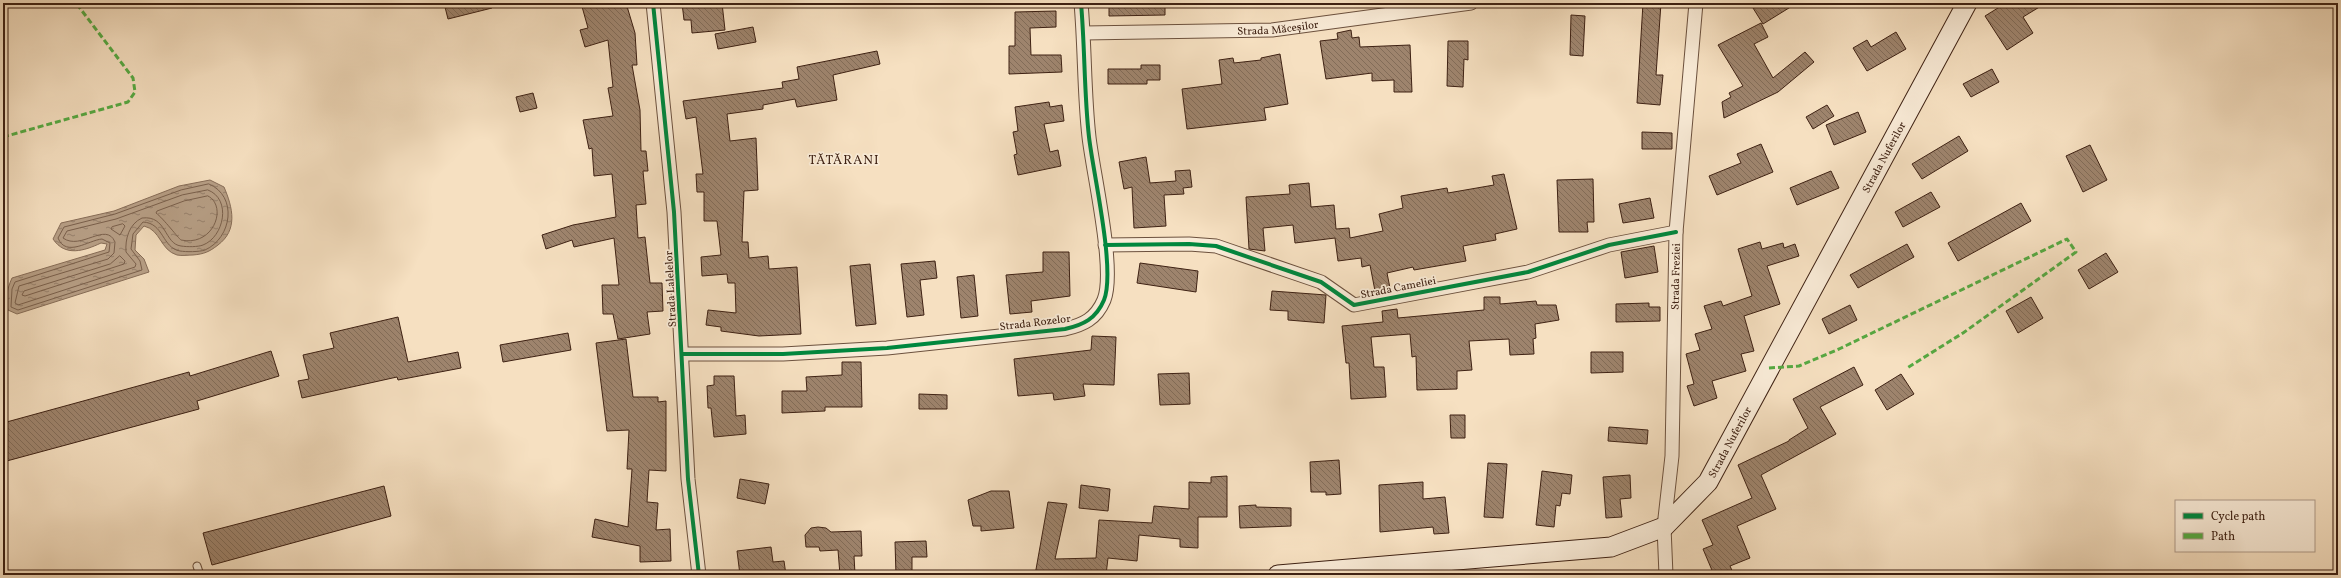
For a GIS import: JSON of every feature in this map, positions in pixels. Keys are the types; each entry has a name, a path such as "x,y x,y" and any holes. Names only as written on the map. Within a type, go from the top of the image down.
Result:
{"main road":[{"name":"Strada Nuferilor","path":"1278,575 1611,547 1664,527 1708,482 1966,3"}],"street":[{"name":"Strada Lalelelor","path":"653,3 669,141 688,479 699,575"},
{"name":"Strada Rozelor","path":"682,354 783,354 887,348 1064,329 1082,325 1095,316 1104,299 1108,283 1105,245 1089,136 1081,3"},
{"name":"Strada Măceșilor","path":"1084,33 1272,30 1471,3"},
{"name":"Strada Freziei","path":"1666,575 1664,527 1672,456 1676,232 1696,3"},
{"name":"Strada Cameliei","path":"1105,245 1189,244 1216,246 1321,282 1354,305 1528,272 1609,245 1676,232"}],"lane":[{"path":"197,566 200,575"}],"water":[{"path":"210,180 224,187 230,203 232,218 229,233 212,249 197,255 177,255 167,249 150,228 144,226 136,235 135,250 144,259 149,272 17,314 8,310 7,294 12,278 105,250 107,244 101,243 75,251 58,245 53,239 61,223 114,211 179,186"}],"building":[{"path":"444,3 492,3 492,8 448,19"},
{"path":"581,3 626,3 635,33 637,65 632,65 640,110 641,151 646,151 648,171 643,171 646,204 636,205 638,238 645,237 650,283 662,283 663,311 647,312 650,334 618,339 613,314 603,314 602,285 619,285 614,238 574,247 572,240 546,249 542,235 573,225 616,217 612,174 594,176 592,148 589,149 583,120 613,116 608,88 613,87 608,40 585,47 580,30 588,28"},
{"path":"682,3 722,3 725,30 692,33 691,20 684,20"},
{"path":"1109,3 1165,3 1165,15 1109,16"},
{"path":"1643,3 1661,3 1656,75 1663,75 1660,105 1637,103"},
{"path":"1761,3 1797,3 1763,24 1753,8"},
{"path":"2006,3 2046,3 2023,17 2033,33 2007,50 1985,16"},
{"path":"1056,11 1056,27 1030,28 1031,55 1061,55 1062,72 1009,74 1009,46 1015,46 1015,12"},
{"path":"1571,15 1585,16 1583,56 1570,55"},
{"path":"1761,23 1768,37 1754,44 1773,78 1805,52 1814,62 1778,92 1724,118 1722,102 1731,97 1729,93 1743,86 1718,45"},
{"path":"753,27 756,42 718,49 715,34"},
{"path":"1351,30 1352,38 1359,37 1360,47 1410,45 1412,92 1394,92 1394,80 1372,81 1372,73 1326,79 1320,41 1338,39 1337,33"},
{"path":"1896,32 1906,49 1867,71 1853,48 1867,40 1871,47"},
{"path":"1448,41 1468,41 1468,60 1464,59 1463,87 1447,86"},
{"path":"877,51 880,64 833,75 837,100 797,107 795,99 763,105 763,109 727,114 730,141 756,138 758,190 744,191 742,242 748,242 749,258 768,256 769,269 797,267 801,334 759,336 721,331 721,327 706,325 708,310 736,313 735,283 728,283 727,274 702,276 701,257 721,255 717,221 704,221 704,192 697,192 696,174 703,174 696,117 686,119 683,101 783,88 782,82 799,79 797,67"},
{"path":"1280,54 1288,104 1264,108 1266,120 1187,129 1182,89 1222,84 1219,60 1233,58 1234,63 1261,60 1261,58"},
{"path":"1141,65 1160,65 1160,80 1147,80 1147,84 1108,84 1108,69 1141,69"},
{"path":"1992,69 1999,82 1971,97 1963,84"},
{"path":"533,93 537,108 520,112 516,97"},
{"path":"1049,102 1050,107 1062,105 1064,121 1044,124 1050,152 1058,150 1061,166 1018,175 1014,155 1017,154 1013,132 1018,131 1015,107"},
{"path":"1827,105 1834,116 1813,129 1806,117"},
{"path":"1858,112 1866,132 1834,145 1826,125"},
{"path":"1642,132 1672,133 1672,149 1642,149"},
{"path":"1959,136 1968,151 1922,179 1912,164"},
{"path":"1761,144 1773,172 1717,195 1709,176 1741,163 1737,154"},
{"path":"2090,145 2107,180 2083,192 2066,156"},
{"path":"1146,157 1150,183 1176,181 1175,171 1190,170 1192,187 1183,188 1184,194 1164,195 1166,226 1134,228 1132,187 1124,189 1119,162"},
{"path":"1831,171 1839,188 1797,205 1790,188"},
{"path":"1504,174 1517,229 1495,234 1496,240 1463,246 1466,261 1414,270 1413,267 1387,273 1390,288 1375,291 1370,265 1362,267 1361,258 1338,261 1335,238 1295,243 1293,225 1263,228 1265,251 1249,249 1246,197 1290,194 1289,185 1309,183 1311,207 1334,205 1336,229 1349,228 1350,238 1383,231 1379,214 1403,208 1401,196 1447,188 1448,193 1494,185 1492,176"},
{"path":"1593,179 1594,222 1587,222 1588,232 1559,232 1557,180"},
{"path":"1931,192 1940,207 1903,227 1895,212"},
{"path":"1650,198 1654,218 1623,223 1619,204"},
{"path":"2021,203 2031,221 1958,261 1948,243"},
{"path":"1760,242 1762,249 1783,243 1784,248 1795,244 1799,256 1767,266 1780,304 1744,316 1754,351 1741,354 1746,371 1712,381 1717,398 1694,406 1687,386 1694,384 1686,354 1700,350 1695,334 1712,329 1704,306 1721,301 1723,306 1752,296 1738,249"},
{"path":"1907,244 1914,257 1858,288 1850,275"},
{"path":"1654,246 1658,272 1625,278 1621,252"},
{"path":"1043,252 1069,252 1070,296 1031,301 1032,312 1010,314 1006,275 1043,272"},
{"path":"2106,253 2118,272 2089,289 2078,270"},
{"path":"935,261 937,278 920,280 924,315 907,317 901,264"},
{"path":"1140,263 1198,271 1196,292 1137,283"},
{"path":"870,264 876,324 856,326 850,266"},
{"path":"974,275 978,316 961,318 957,277"},
{"path":"1272,291 1326,295 1324,323 1288,320 1288,311 1270,310"},
{"path":"1484,297 1500,297 1500,304 1536,301 1537,305 1556,305 1559,320 1535,324 1536,338 1533,339 1534,354 1510,355 1509,339 1469,341 1472,370 1457,371 1457,389 1417,390 1416,356 1412,357 1410,334 1371,337 1374,367 1384,367 1386,397 1351,399 1349,363 1346,363 1342,326 1383,322 1382,311 1397,309 1398,318 1484,310"},
{"path":"2031,297 2043,318 2018,333 2006,311"},
{"path":"1649,303 1649,307 1660,307 1660,321 1616,322 1616,304"},
{"path":"1850,305 1857,320 1829,334 1822,319"},
{"path":"398,317 408,362 458,352 461,368 398,380 397,377 302,398 298,381 309,379 303,355 334,348 330,333"},
{"path":"568,333 571,350 503,362 500,345"},
{"path":"1092,336 1116,337 1114,385 1083,384 1085,396 1054,400 1053,393 1018,396 1014,359 1091,350"},
{"path":"626,339 633,397 658,397 658,402 666,401 666,471 649,470 647,502 658,503 656,530 670,529 671,561 640,562 640,546 592,537 595,519 628,527 632,469 627,469 629,430 607,431 596,343"},
{"path":"271,351 279,376 197,401 199,409 3,462 3,423 189,372 190,376"},
{"path":"1591,352 1623,352 1623,372 1591,373"},
{"path":"842,362 861,362 862,407 825,407 825,411 782,413 782,391 807,391 806,377 842,375"},
{"path":"1854,367 1863,385 1820,407 1836,434 1761,475 1776,509 1737,526 1750,558 1730,566 1734,575 1714,575 1703,549 1713,545 1702,520 1752,498 1738,465 1789,441 1808,428 1793,399"},
{"path":"1189,373 1190,404 1160,405 1158,374"},
{"path":"1901,374 1914,394 1887,410 1875,390"},
{"path":"714,376 734,376 736,416 745,415 746,434 714,437 711,408 708,408 707,386 714,385"},
{"path":"919,394 947,395 947,409 919,409"},
{"path":"1450,415 1465,415 1465,438 1451,438"},
{"path":"1609,427 1648,430 1647,444 1608,441"},
{"path":"1339,460 1341,494 1326,495 1326,492 1311,492 1310,462"},
{"path":"1488,463 1507,464 1503,518 1484,517"},
{"path":"1542,471 1572,475 1570,494 1562,493 1560,506 1556,505 1554,527 1536,525"},
{"path":"1630,475 1631,498 1620,499 1622,517 1606,518 1603,477"},
{"path":"1227,476 1227,517 1198,517 1198,548 1180,547 1180,539 1139,535 1137,561 1108,558 1106,575 1035,575 1048,502 1067,504 1055,559 1096,558 1099,520 1152,523 1154,506 1189,509 1189,482 1211,483 1211,477"},
{"path":"740,479 769,484 765,504 737,498"},
{"path":"1423,482 1423,499 1445,497 1449,533 1434,534 1433,527 1380,532 1379,485"},
{"path":"1081,485 1110,489 1108,511 1079,508"},
{"path":"384,486 391,516 212,565 203,533"},
{"path":"991,491 1009,491 1014,528 981,531 981,526 973,526 968,500"},
{"path":"1256,505 1256,507 1291,508 1291,526 1240,528 1239,506"},
{"path":"811,528 826,528 831,532 861,531 862,556 854,556 855,574 840,575 838,550 820,551 819,547 806,547 805,535"},
{"path":"926,541 927,557 912,557 912,575 896,575 895,542"},
{"path":"771,547 773,562 784,561 786,575 740,575 737,551"}],"marked path":[{"path":"3,137 128,102 135,92 133,78 76,3"},
{"path":"1769,368 1799,366 1839,349 2067,239 2076,252 1963,333 1907,368"}],"cycle path":[{"path":"653,3 674,212 688,479 699,575"},
{"path":"682,354 783,354 887,348 1065,329 1083,323 1093,316 1101,307 1104,300 1107,286 1107,267 1106,245 1089,137 1081,3"},
{"path":"1105,245 1189,244 1216,246 1321,282 1354,305 1528,272 1609,245 1676,232"}],"district":[{"name":"TĂTĂRANI","path":"844,159"}]}
